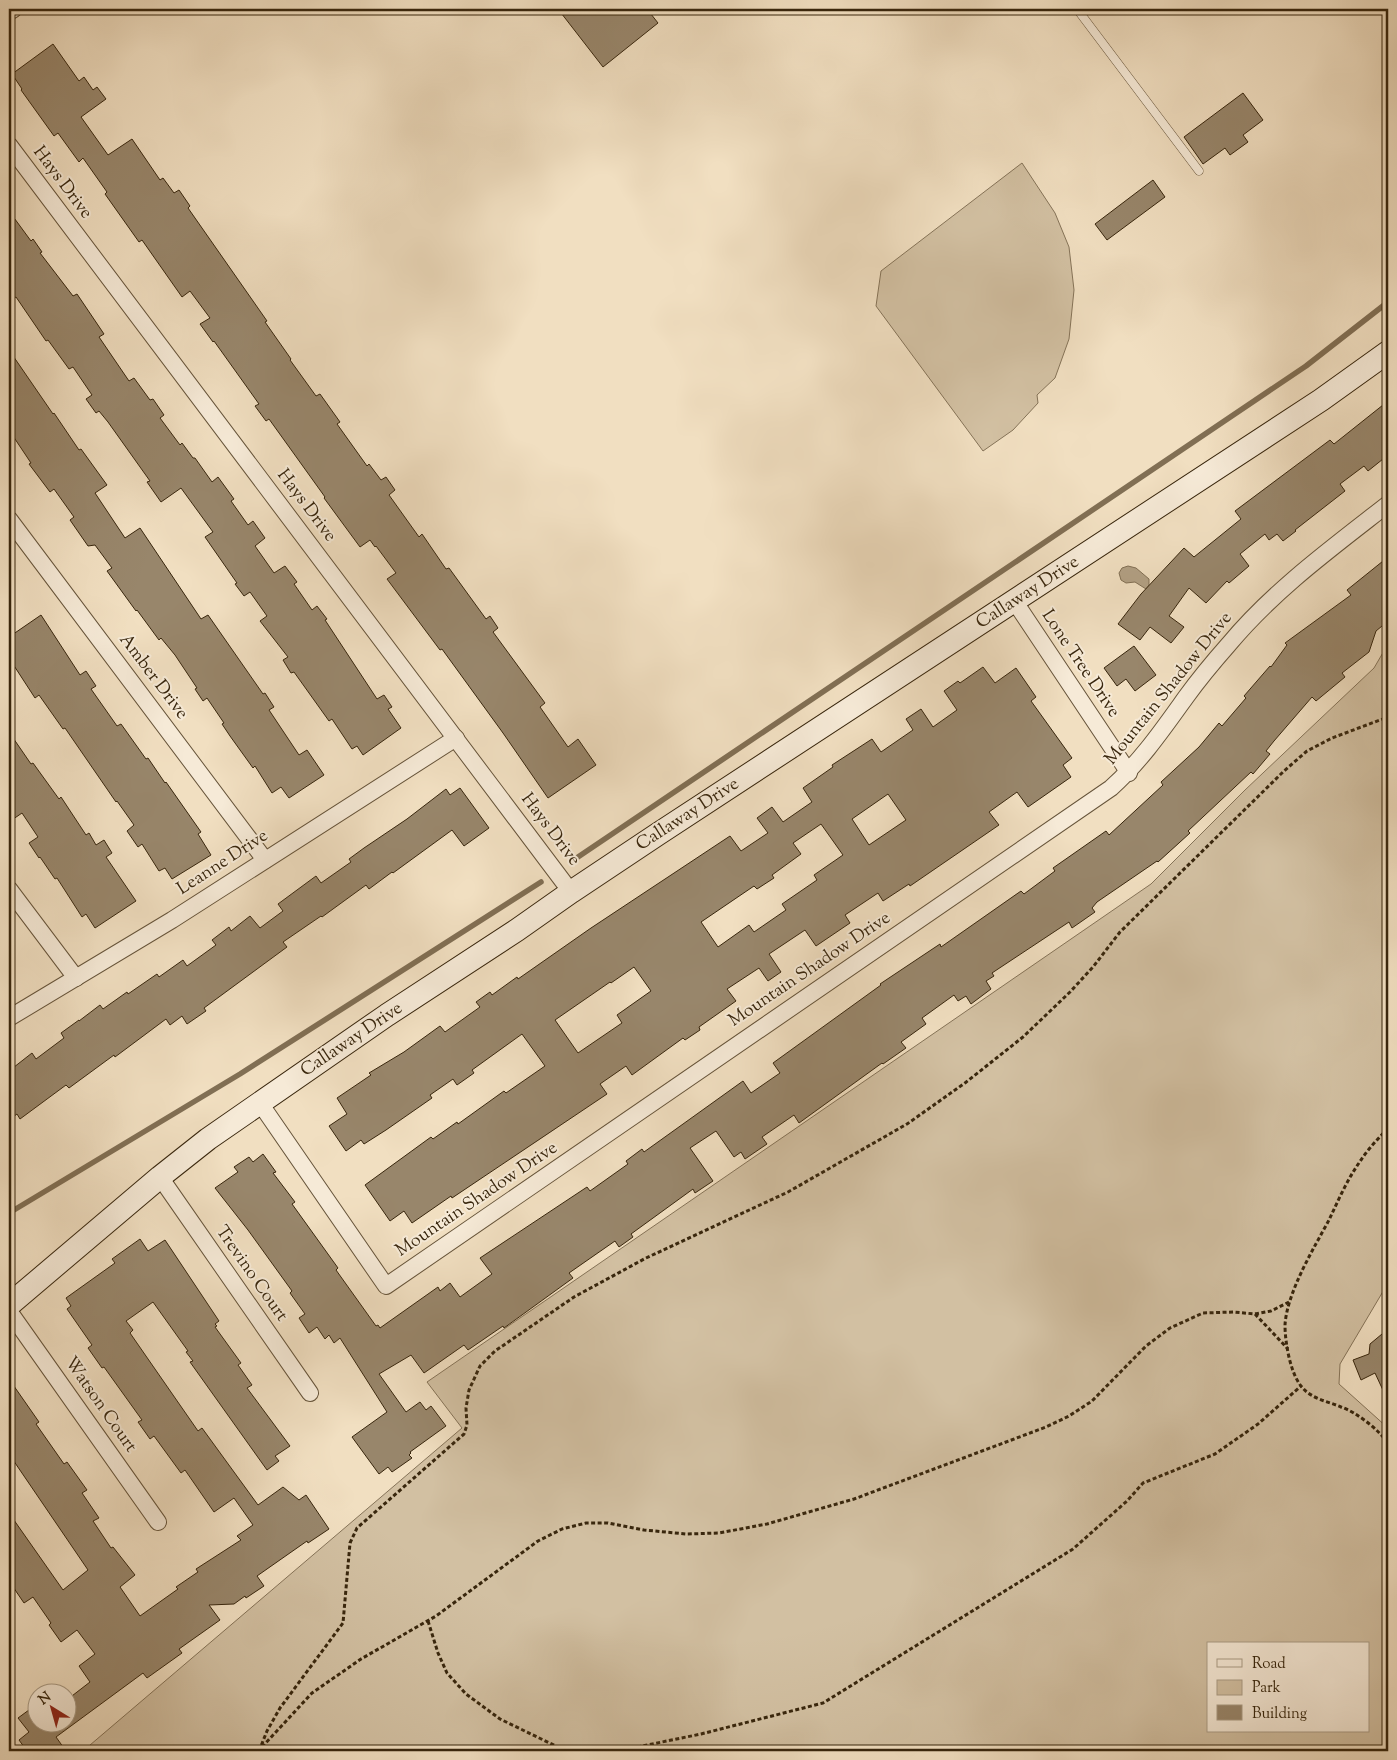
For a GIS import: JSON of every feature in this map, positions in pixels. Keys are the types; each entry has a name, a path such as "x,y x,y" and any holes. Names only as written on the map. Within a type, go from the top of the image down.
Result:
{"street":[{"path":"9,12 14,9"},
{"name":"Hays Drive","path":"9,146 571,892"},
{"name":"Callaway Drive","path":"9,1305 160,1177 208,1140 387,1015 517,930 571,892 1322,400 1388,352"},
{"name":"Mountain Shadow Drive","path":"260,1103 386,1286 1112,788 1129,772 1163,731 1186,697 1224,650 1254,618 1293,580 1388,504"},
{"name":"Amber Drive","path":"9,518 265,860"},
{"name":"Lone Tree Drive","path":"1015,602 1129,772"},
{"name":"Leanne Drive","path":"9,1018 265,860 456,738"},
{"path":"9,889 76,978"},
{"name":"Trevino Court","path":"160,1177 310,1393"},
{"name":"Watson Court","path":"9,1311 158,1522"}],"lane":[{"path":"1077,9 1199,170"}],"path":[{"path":"260,1750 267,1731 280,1708 343,1623 350,1543 357,1528 464,1434 469,1390 480,1366 496,1351 574,1297 646,1258 788,1192 908,1124 965,1083 1023,1037 1070,992 1093,967 1120,932 1307,751 1332,738 1388,717"},
{"path":"1388,1128 1358,1163 1348,1181 1302,1271 1290,1302 1285,1324 1293,1369 1301,1386 1311,1396 1342,1407 1368,1423 1388,1444"},
{"path":"260,1750 312,1693 361,1659 428,1621 538,1541 562,1529 586,1522 608,1523 644,1530 686,1534 719,1533 767,1524 854,1499 1046,1427 1069,1416 1092,1401 1146,1346 1170,1328 1203,1313 1234,1312 1255,1314 1271,1311 1290,1302"},
{"path":"1255,1314 1288,1349"},
{"path":"618,1751 701,1734 823,1704 1073,1548 1127,1501 1143,1484 1215,1454 1258,1424 1301,1386"},
{"path":"428,1621 438,1653 447,1673 466,1694 500,1719 566,1751"}],"green space":[{"path":"1022,163 1055,213 1069,247 1074,290 1069,339 1055,378 1037,395 1038,403 1013,430 983,451 876,306 881,271"},
{"path":"1388,644 1388,1283 1340,1364 1339,1384 1388,1428 1388,1751 83,1751 462,1428 427,1382 1151,884 1245,790 1374,668"}],"shaded area":[{"path":"1128,566 1136,568 1149,579 1149,585 1146,589 1135,582 1126,583 1121,580 1119,573 1122,568"}],"building":[{"path":"558,9 647,9 658,23 603,67"},
{"path":"53,44 79,81 84,77 93,90 97,87 106,99 81,117 108,155 132,139 160,180 163,178 174,193 179,190 190,206 188,208 267,321 265,322 290,360 316,396 320,394 340,422 337,424 367,466 369,464 381,480 386,477 395,490 389,495 419,537 422,534 446,569 449,568 486,619 490,616 498,628 493,632 545,703 540,707 568,747 578,739 596,765 548,798 442,649 440,650 387,579 396,573 376,546 370,540 360,547 269,419 266,421 255,406 259,404 200,324 210,318 190,291 182,297 142,240 139,242 105,194 107,192 83,158 79,162 58,133 54,136 21,90 12,74"},
{"path":"1243,93 1263,120 1243,135 1248,142 1230,155 1225,148 1203,164 1184,137"},
{"path":"1153,180 1165,197 1107,240 1095,224"},
{"path":"9,211 31,241 33,239 42,252 40,253 73,296 77,294 104,334 99,337 129,381 134,378 150,400 153,399 164,415 160,418 180,445 182,443 193,458 195,458 212,482 218,477 234,499 231,501 248,525 253,521 265,538 255,546 274,573 285,566 297,582 294,584 312,610 317,606 327,619 325,620 377,699 384,695 392,707 388,709 401,728 363,755 357,746 352,749 332,719 329,721 294,672 291,673 283,660 288,657 260,621 267,616 250,592 244,596 235,584 237,583 205,537 213,532 181,488 161,502 147,482 150,481 108,422 99,411 96,413 86,399 92,395 73,367 69,369 48,340 46,341 16,297 14,298 9,290"},
{"path":"9,350 79,450 81,449 107,485 95,493 125,538 140,528 201,619 208,615 263,694 265,693 274,707 269,710 299,755 307,750 324,775 289,798 281,787 272,793 255,766 253,768 230,736 222,724 224,723 207,698 203,701 195,689 197,688 175,655 161,638 159,640 136,611 107,571 112,568 95,545 88,546 70,520 74,517 54,489 50,492 29,464 31,463 9,430"},
{"path":"1388,401 1388,455 1368,471 1364,466 1340,484 1345,491 1283,541 1277,534 1269,540 1265,534 1240,554 1249,566 1229,583 1227,581 1206,603 1189,588 1169,616 1184,627 1171,643 1150,627 1140,640 1118,624 1141,594 1184,548 1194,557 1241,519 1235,511 1330,440 1334,444"},
{"path":"1388,557 1388,621 1376,631 1369,652 1342,673 1345,677 1316,701 1312,697 1266,751 1270,754 1253,774 1251,772 1158,862 1097,902 1092,908 1095,912 1072,928 1069,922 992,973 994,976 986,981 991,989 971,1004 966,996 958,1001 954,995 922,1018 926,1024 901,1042 906,1048 799,1123 794,1115 762,1137 767,1144 745,1159 741,1152 734,1157 716,1131 690,1148 713,1181 695,1193 693,1189 631,1234 633,1237 619,1247 615,1241 569,1273 573,1278 504,1328 503,1326 468,1350 464,1345 424,1373 411,1355 379,1374 406,1412 420,1402 426,1410 431,1406 446,1426 410,1452 409,1455 412,1458 392,1472 388,1467 379,1474 352,1437 387,1412 340,1338 334,1343 329,1335 325,1339 317,1327 309,1333 299,1318 305,1314 290,1293 292,1291 215,1188 238,1172 234,1167 249,1157 253,1162 263,1154 276,1172 273,1173 295,1202 292,1204 338,1268 336,1270 376,1326 378,1325 380,1328 438,1287 440,1291 450,1283 460,1297 492,1274 480,1258 587,1187 590,1191 628,1164 626,1161 642,1149 644,1152 743,1081 751,1093 780,1073 773,1063 880,984 940,944 941,947 1021,891 1024,894 1055,871 1053,868 1106,831 1109,835 1163,785 1161,782 1199,747 1219,723 1222,726 1246,698 1244,696 1271,667 1287,645 1285,643 1351,595 1347,590"},
{"path":"41,615 80,675 86,671 96,686 91,689 117,726 121,724 146,759 148,758 201,832 198,834 211,855 172,879 165,868 159,871 142,844 138,847 127,831 134,825 65,728 63,729 39,695 35,698 9,658 9,637"},
{"path":"1134,646 1156,675 1135,691 1126,679 1117,686 1104,668"},
{"path":"983,667 995,683 1016,668 1036,697 1031,701 1072,758 1063,765 1071,777 1028,807 1017,792 989,812 999,825 910,886 909,884 883,901 878,893 845,915 850,923 816,946 805,930 769,954 781,972 768,981 759,968 727,989 736,1001 699,1027 700,1030 685,1040 683,1038 632,1075 626,1066 600,1084 607,1094 412,1223 404,1211 390,1221 365,1185 431,1137 433,1139 457,1122 458,1124 504,1091 506,1093 545,1066 522,1034 472,1070 474,1073 457,1085 453,1079 430,1095 432,1098 386,1130 364,1144 361,1140 346,1151 329,1126 347,1114 337,1098 371,1075 369,1073 404,1052 440,1026 445,1032 480,1007 476,1002 490,992 492,995 517,977 518,979 730,836 741,851 768,833 757,818 772,807 783,822 812,802 803,788 833,767 832,765 872,739 881,752 913,730 906,719 921,709 933,727 957,710 944,691 958,681 960,683","holes":["888,794 906,820 869,845 852,819","821,824 843,855 814,875 817,880 782,904 786,910 754,932 749,925 718,947 701,922 754,886 757,889 774,878 772,875 801,854 793,843","634,967 651,991 617,1015 622,1023 578,1053 555,1020"]},
{"path":"9,732 31,764 33,763 59,799 61,797 86,835 89,833 96,845 104,840 112,853 106,857 136,901 95,928 86,914 82,917 57,878 55,879 29,843 38,837 22,813 9,822"},
{"path":"460,788 489,828 464,846 452,830 369,889 366,885 283,942 287,947 204,1008 206,1011 187,1024 182,1016 170,1025 166,1019 69,1088 66,1085 20,1119 17,1114 9,1120 9,1071 32,1053 36,1059 64,1038 61,1033 100,1005 103,1009 157,974 159,977 183,960 187,966 216,945 212,940 229,927 231,931 250,916 260,928 283,911 278,904 316,876 321,883 351,862 349,859 407,819 446,789 450,795"},
{"path":"140,1239 148,1251 165,1240 219,1321 215,1324 217,1326 215,1327 241,1363 238,1365 252,1385 247,1388 290,1446 275,1456 279,1461 267,1470 190,1362 193,1361 186,1352 188,1351 153,1302 126,1321 133,1330 130,1333 198,1431 202,1428 258,1505 283,1487 299,1500 306,1495 329,1529 308,1543 307,1541 257,1576 264,1586 246,1598 245,1596 234,1604 209,1605 220,1620 179,1649 182,1653 147,1678 143,1673 78,1721 78,1691 90,1682 79,1666 95,1654 77,1630 61,1642 49,1625 51,1623 33,1597 24,1603 9,1581 9,1513 63,1590 88,1570 9,1454 9,1379 39,1422 36,1424 64,1464 67,1462 87,1490 82,1493 99,1518 93,1521 111,1548 113,1547 135,1575 120,1587 140,1616 178,1589 176,1587 198,1572 196,1569 241,1540 237,1536 253,1525 234,1498 214,1512 185,1470 181,1473 154,1436 150,1439 138,1422 142,1420 88,1348 92,1345 67,1309 71,1306 66,1298 115,1263 112,1259"},
{"path":"1388,1329 1388,1401 1375,1373 1361,1380 1353,1360 1369,1354 1370,1344"},
{"path":"28,1711 28,1731 18,1718"},
{"path":"29,1732 63,1732 56,1737 66,1751 27,1751 19,1740"}],"waterway":[{"path":"578,857 1306,366 1388,302"},
{"path":"9,1213 240,1074 541,882"}]}
